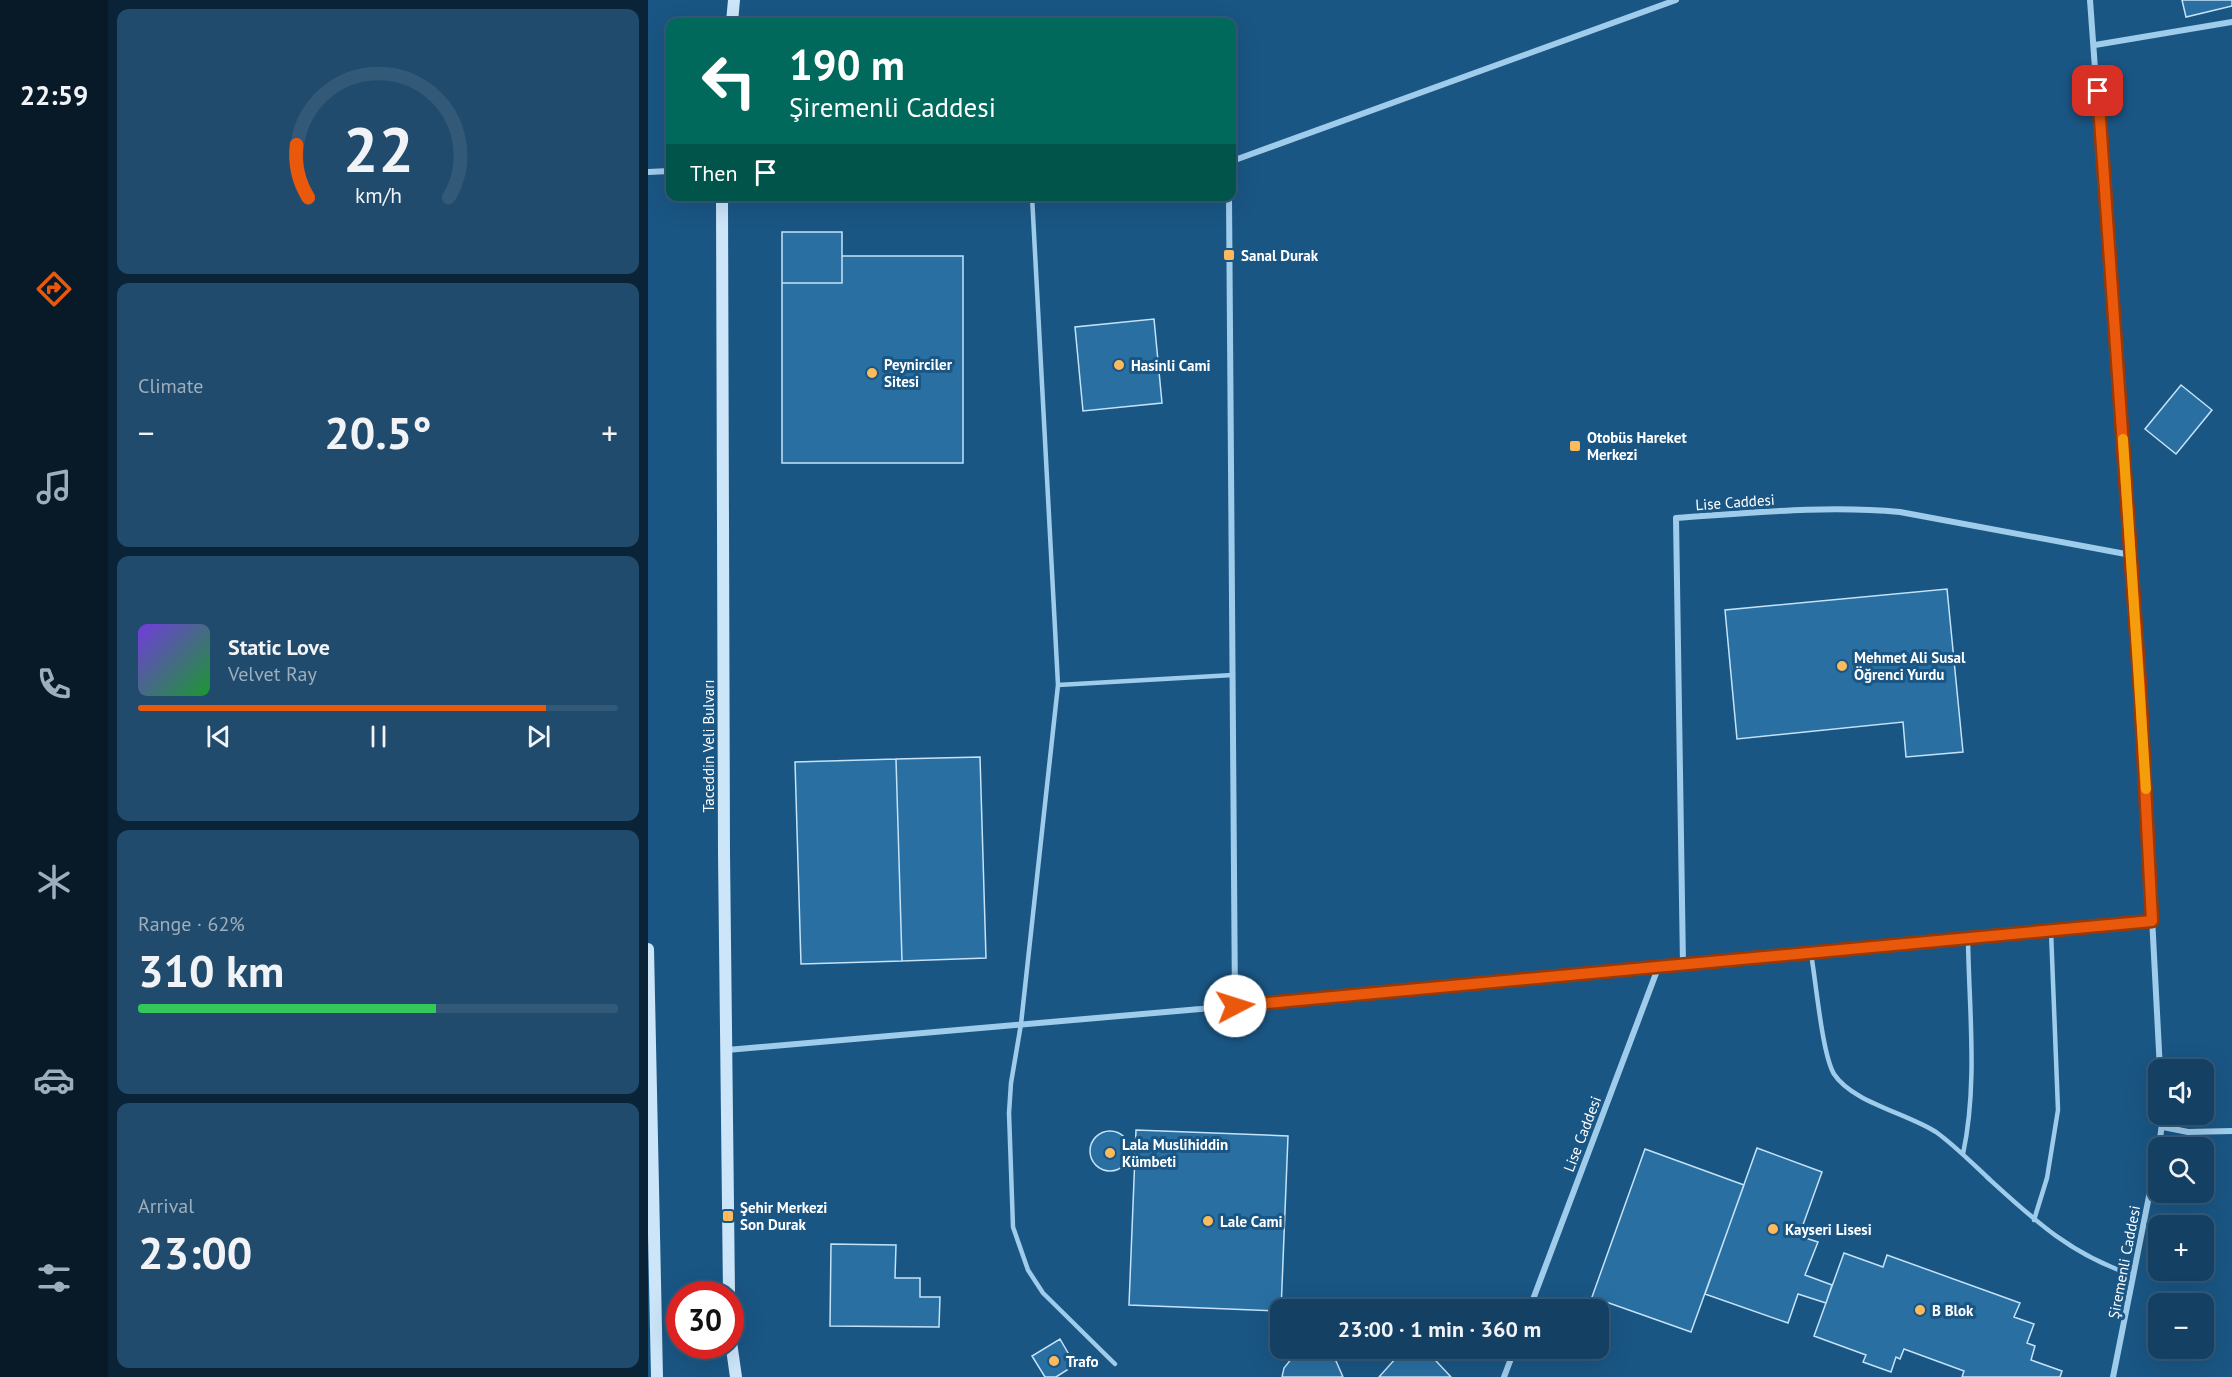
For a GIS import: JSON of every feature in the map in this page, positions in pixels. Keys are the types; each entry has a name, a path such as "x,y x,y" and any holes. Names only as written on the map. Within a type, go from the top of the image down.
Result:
{"street":[{"path":"732,18 734,0"},
{"path":"1236,160 1676,0"},
{"path":"2090,0 2131,555 2159,1059"},
{"path":"2095,45 2232,22"},
{"path":"648,172 666,171"},
{"name":"Taceddin Veli Bulvarı","path":"722,201 729,1281"},
{"path":"1229,201 1235,1006"},
{"name":"Lise Caddesi","path":"1683,965 1676,518 1832,507 1864,508 1900,512 2131,555"},
{"path":"727,1050 1658,968 2152,921"},
{"path":"648,949 657,1377"},
{"name":"Lise Caddesi","path":"1533,1299 1658,968"},
{"path":"2163,1127 2188,1132 2232,1131"},
{"name":"Şiremenli Caddesi","path":"2161,1137 2163,1127"},
{"name":"Şiremenli Caddesi","path":"2113,1377 2148,1202"},
{"path":"733,1359 736,1377"},
{"path":"1504,1377 1511,1359"}],"lane":[{"path":"1032,201 1058,686 1022,1024 1012,1073 1009,1113 1013,1227 1028,1270 1043,1293 1115,1364"},
{"path":"1058,686 1233,675"},
{"path":"2034,1220 2048,1178 2058,1110 2051,931"},
{"path":"1963,1154 1969,1124 1971,1088 1968,939"},
{"path":"1811,954 1828,1062 1834,1074 1852,1092 1911,1117 1938,1134 2034,1220 2073,1250 2133,1275"}],"building":[{"path":"2182,0 2232,0 2232,6 2186,17"},
{"path":"782,232 842,232 842,283 782,283"},
{"name":"Peynirciler Sitesi","path":"842,256 963,256 963,463 782,463 782,283 842,283"},
{"name":"Hasinli Cami","path":"1154,319 1162,403 1083,411 1075,327"},
{"path":"2181,385 2212,410 2176,454 2145,429"},
{"name":"Mehmet Ali Susal Öğrenci Yurdu","path":"1947,589 1963,752 1906,757 1903,722 1737,739 1725,610"},
{"path":"980,757 986,958 902,961 896,759"},
{"path":"896,759 902,961 801,964 795,762"},
{"name":"Lale Cami","path":"1136,1130 1288,1136 1281,1299 1270,1299 1270,1311 1129,1305"},
{"name":"Lala Muslihiddin Kümbeti","path":"1110,1131 1124,1137 1130,1151 1124,1165 1110,1171 1096,1165 1090,1151 1096,1137"},
{"path":"1757,1148 1822,1172 1799,1236 1818,1242 1805,1275 1832,1285 1826,1303 1798,1294 1788,1323 1705,1294"},
{"path":"1645,1149 1744,1185 1691,1332 1609,1303 1609,1299 1592,1297"},
{"path":"831,1244 896,1245 895,1278 920,1278 920,1297 940,1297 939,1327 830,1326"},
{"name":"B Blok","path":"1844,1253 1883,1267 1887,1255 2020,1303 2014,1317 2034,1324 2027,1343 2035,1346 2031,1360 2062,1371 2060,1377 1962,1377 1964,1371 1904,1349 1900,1359 1896,1357 1891,1372 1863,1362 1866,1355 1814,1336"},
{"name":"Trafo","path":"1060,1339 1075,1365 1056,1377 1045,1377 1032,1356"},
{"path":"1291,1359 1333,1359 1343,1377 1282,1377 1284,1368"},
{"path":"1395,1359 1434,1359 1451,1377 1379,1377"}],"slow traffic":[{"path":"2123,439 2146,789"}],"place":[{"name":"Sanal Durak","path":"1229,255"},
{"name":"Hasinli Cami","path":"1119,365"},
{"name":"Peynirciler Sitesi","path":"872,373"},
{"name":"Otobüs Hareket Merkezi","path":"1575,446"},
{"name":"Mehmet Ali Susal Öğrenci Yurdu","path":"1842,666"},
{"name":"Lala Muslihiddin Kümbeti","path":"1110,1153"},
{"name":"Şehir Merkezi Son Durak","path":"728,1216"},
{"name":"Lale Cami","path":"1208,1221"},
{"name":"Kayseri Lisesi","path":"1773,1229"},
{"name":"B Blok","path":"1920,1310"},
{"name":"Trafo","path":"1054,1361"}],"route":[{"path":"1235,1006 2152,921 2140,688 2098,91"}]}
